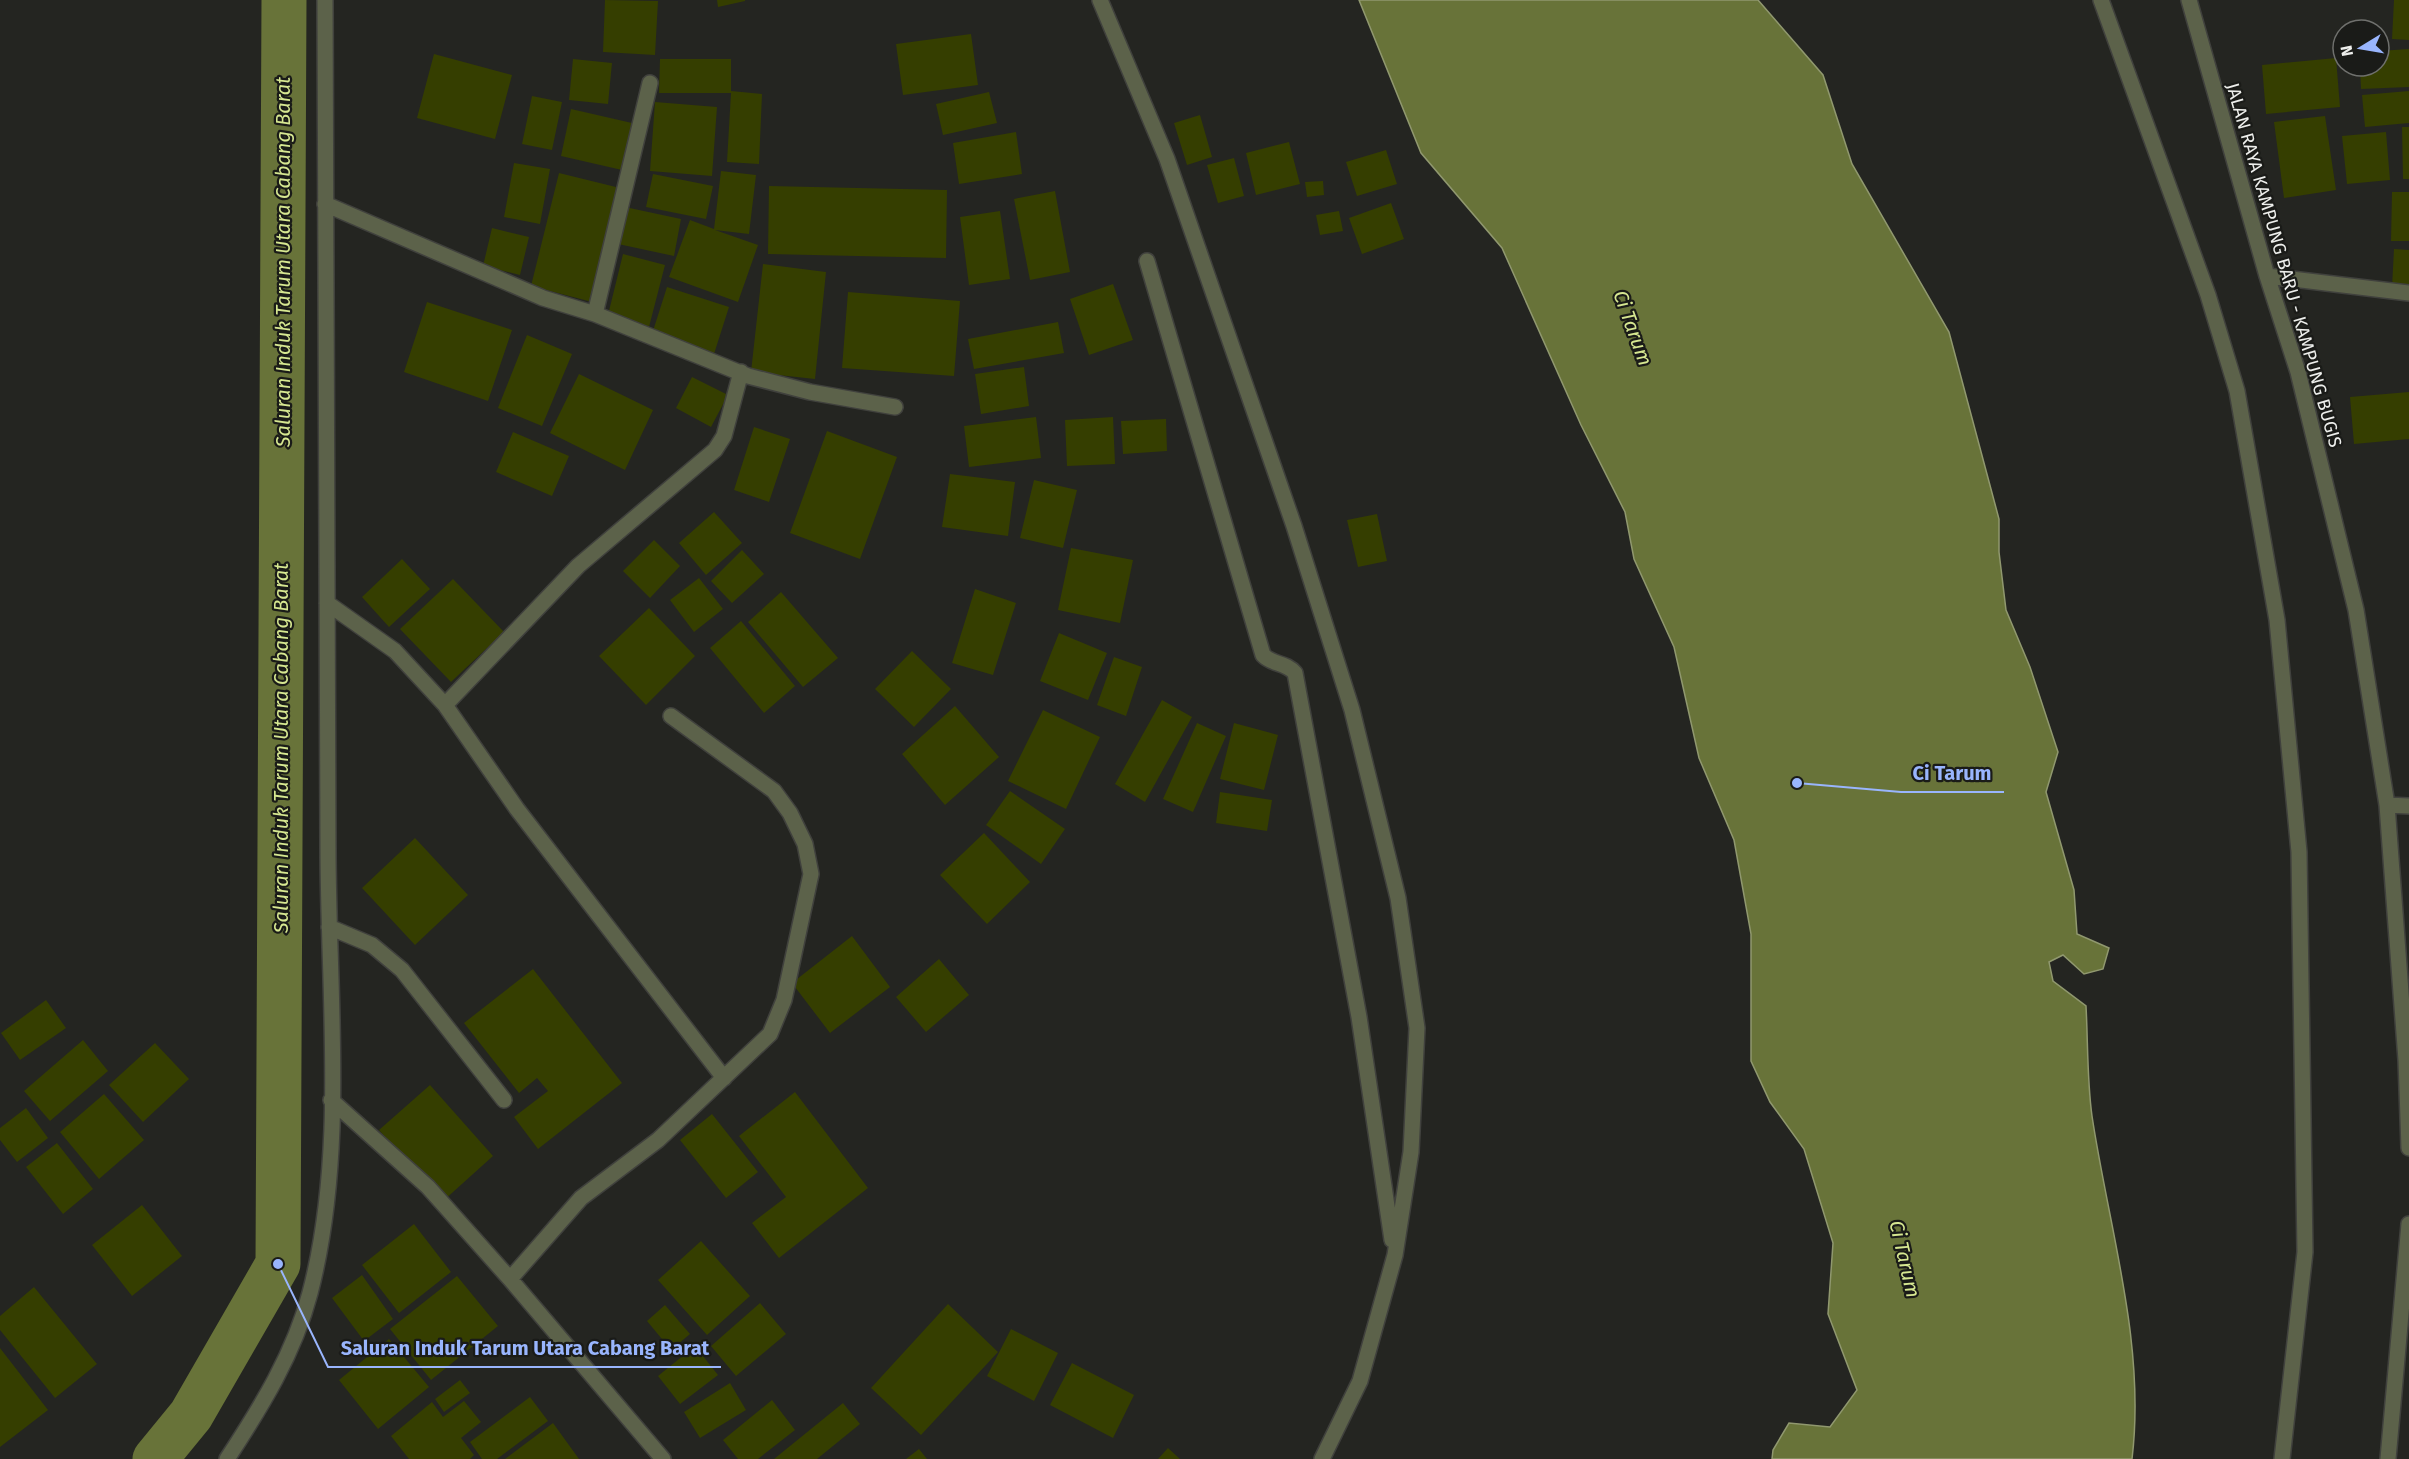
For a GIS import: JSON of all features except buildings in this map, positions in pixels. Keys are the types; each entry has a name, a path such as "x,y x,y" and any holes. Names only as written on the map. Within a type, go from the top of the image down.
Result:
{"street":[{"path":"227,1459 273,1388 309,1296 326,1211 331,1100 325,0"},
{"path":"1100,0 1167,159 1294,526 1352,710 1398,898 1417,1028 1410,1152 1395,1255 1360,1381 1322,1459"},
{"path":"2101,0 2208,295 2237,391 2277,620 2299,852 2305,1252 2282,1459"},
{"name":"JALAN RAYA KAMPUNG BARU - KAMPUNG BUGIS","path":"2189,0 2267,276 2298,372 2356,610 2387,805 2406,1060 2409,1148"},
{"path":"595,314 650,82"},
{"path":"325,204 543,298 595,314 741,372 810,392 895,407"},
{"path":"1147,261 1263,654 1273,662 1289,666 1294,674 1359,1017 1395,1255"},
{"path":"2267,276 2409,293"},
{"path":"445,705 578,566 715,450 724,436 741,372"},
{"path":"327,603 395,651 445,705 517,809 724,1078"},
{"path":"510,1279 580,1198 658,1140 770,1034 784,1000 811,874 805,844 790,813 774,790 671,716"},
{"path":"2387,805 2409,806"},
{"path":"329,927 372,945 402,970 429,1008 504,1100"},
{"path":"331,1100 428,1187 510,1279 663,1459"},
{"path":"2388,1459 2409,1224"}],"water":[{"path":"1359,0 1758,0 1823,75 1852,164 1949,332 1999,519 1999,552 2006,610 2030,667 2058,752 2046,792 2074,890 2077,934 2109,948 2103,969 2084,974 2063,955 2049,962 2053,981 2086,1006 2092,1116 2130,1330 2135,1416 2132,1459 1772,1459 1773,1450 1789,1423 1830,1427 1857,1390 1828,1314 1833,1243 1804,1149 1770,1102 1751,1061 1751,934 1734,840 1699,758 1674,647 1634,559 1625,512 1581,425 1502,248 1421,153"}],"waterway":[{"name":"Saluran Induk Tarum Utara Cabang Barat","path":"155,1459 191,1415 278,1264 284,0"}],"place":[{"name":"Ci Tarum","path":"1797,783"},
{"name":"Saluran Induk Tarum Utara Cabang Barat","path":"278,1264"}]}
